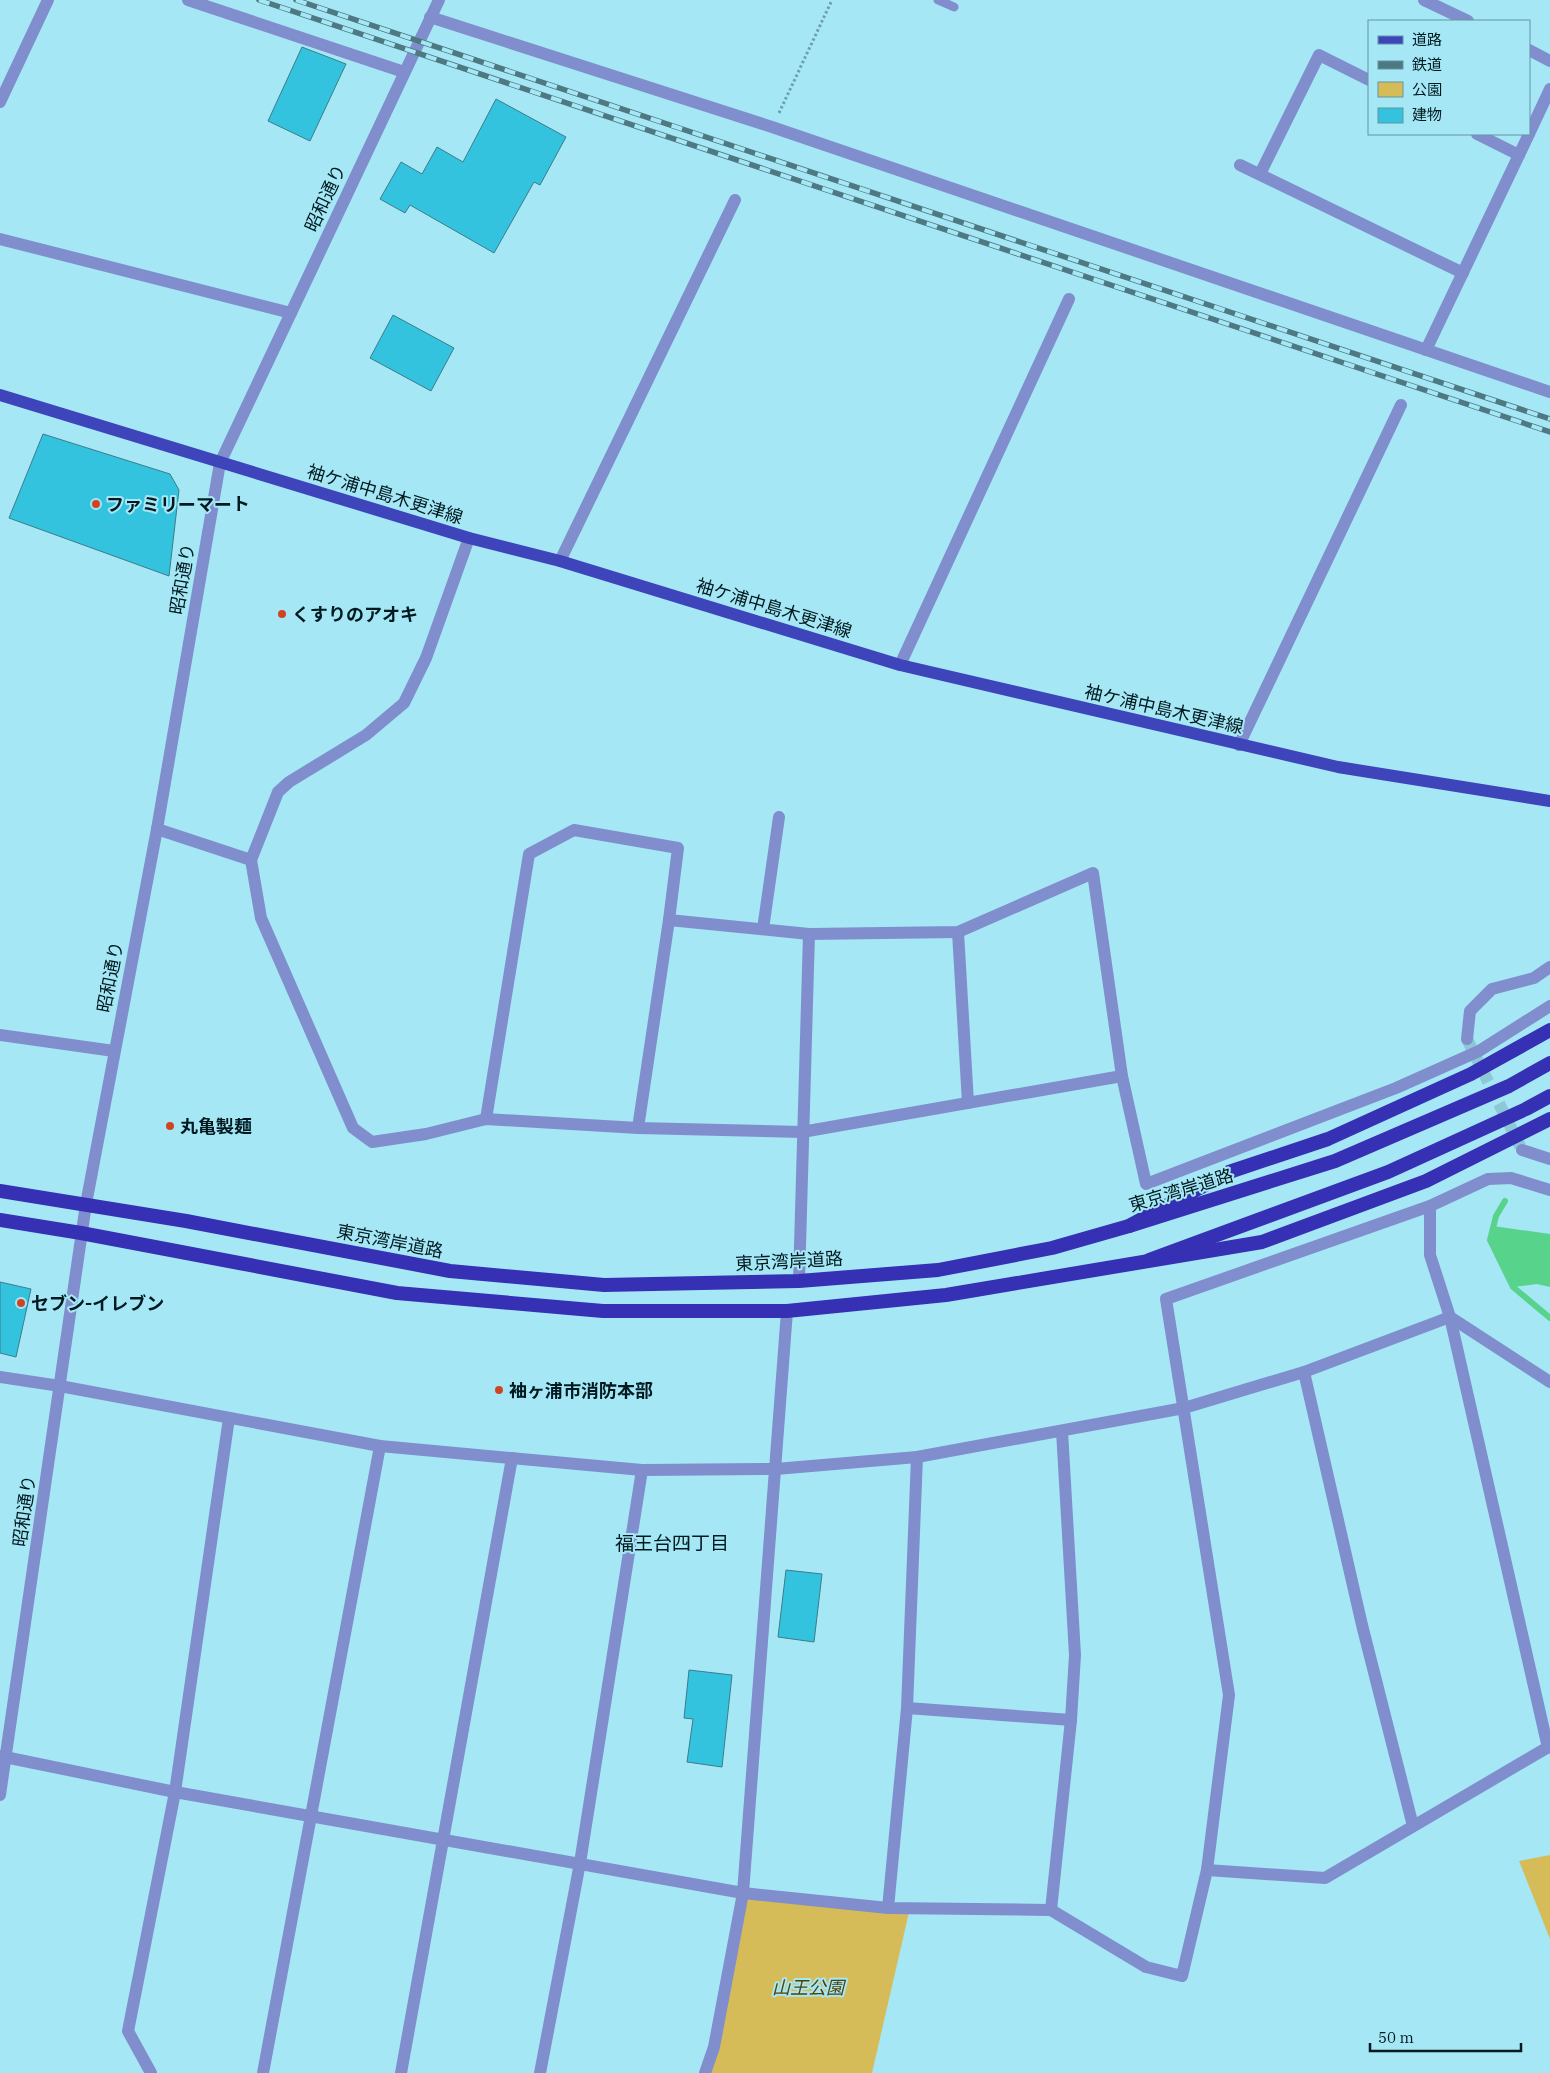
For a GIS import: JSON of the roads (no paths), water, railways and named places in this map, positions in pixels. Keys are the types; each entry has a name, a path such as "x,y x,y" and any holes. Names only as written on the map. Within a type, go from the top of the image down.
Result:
{"highway":[{"path":"1129,1226 1229,1172 1337,1135 1471,1074 1550,1030"},
{"name":"東京湾岸道路","path":"0,1191 186,1221 450,1272 604,1285 799,1282 938,1270 1052,1248 1129,1226 1335,1161 1509,1086 1550,1063"},
{"path":"1149,1260 1388,1172 1526,1109 1550,1096"},
{"path":"0,1220 81,1232 397,1293 603,1311 786,1311 946,1295 1262,1242 1426,1181 1550,1119"}],"main road":[{"name":"袖ケ浦中島木更津線","path":"0,396 469,538 560,561 900,665 1338,767 1548,802"}],"street":[{"path":"0,102 48,0"},
{"path":"188,0 404,72"},
{"name":"昭和通り","path":"0,1795 3,1756 60,1386 81,1232 157,829 220,463 438,0"},
{"path":"1424,0 1466,20"},
{"path":"430,17 772,127 1550,392"},
{"path":"1530,51 1550,61"},
{"path":"1260,174 1319,55 1368,80"},
{"path":"1530,132 1550,89"},
{"path":"1479,135 1519,155"},
{"path":"1426,350 1529,135"},
{"path":"1240,165 1463,273"},
{"path":"560,561 735,200"},
{"path":"0,238 291,313"},
{"path":"900,665 1069,299"},
{"path":"1240,744 1401,405"},
{"path":"469,538 426,658 404,703 366,734 289,782 278,792 251,860 261,918 353,1128 372,1142 426,1134 486,1119 638,1128 802,1132 1122,1076"},
{"path":"763,929 779,817"},
{"path":"157,829 251,860"},
{"path":"486,1119 530,854 574,830 678,848 638,1128"},
{"path":"669,920 809,934 958,932 1093,873 1122,1076 1146,1184 1396,1088 1479,1051 1550,1006"},
{"path":"958,932 968,1103"},
{"path":"799,1282 809,934"},
{"path":"1467,1039 1470,1011 1492,989 1534,978 1550,967"},
{"path":"0,1035 114,1051"},
{"path":"1522,1150 1550,1159"},
{"path":"3,1756 175,1792 580,1862 743,1893 888,1908 1051,1910 1146,1967 1182,1976 1207,1870 1229,1695 1166,1299 1430,1206 1488,1179 1511,1178 1550,1190"},
{"path":"1207,1870 1325,1878 1549,1747 1450,1317 1430,1254 1430,1206"},
{"path":"705,2073 714,2047 743,1893 776,1469 786,1311"},
{"path":"0,1377 60,1386 380,1446 642,1470 776,1469 917,1457 1184,1408 1304,1372 1450,1317"},
{"path":"1450,1317 1550,1382"},
{"path":"1304,1372 1362,1625 1413,1826"},
{"path":"152,2073 128,2032 175,1792 229,1418"},
{"path":"1051,1910 1071,1720 1075,1655 1062,1431"},
{"path":"263,2073 380,1446"},
{"path":"888,1908 907,1708 917,1457"},
{"path":"401,2073 512,1458"},
{"path":"540,2073 580,1862 642,1470"},
{"path":"907,1708 1071,1720"}],"lane":[{"path":"938,0 954,8"}],"waterway":[{"path":"1505,1201 1496,1216 1490,1240 1513,1287 1550,1318"}],"tunnel":[{"path":"1467,1039 1522,1150"}],"railway":[{"path":"259,0 1550,432"},
{"path":"296,0 1550,419"}],"place":[{"name":"ファミリーマート","path":"96,504"},
{"name":"くすりのアオキ","path":"282,614"},
{"name":"丸亀製麺","path":"170,1126"},
{"name":"セブン-イレブン","path":"21,1303"},
{"name":"袖ヶ浦市消防本部","path":"499,1390"}],"district":[{"name":"福王台四丁目","path":"672,1543"}],"park label":[{"name":"山王公園","path":"808,1987"}]}
